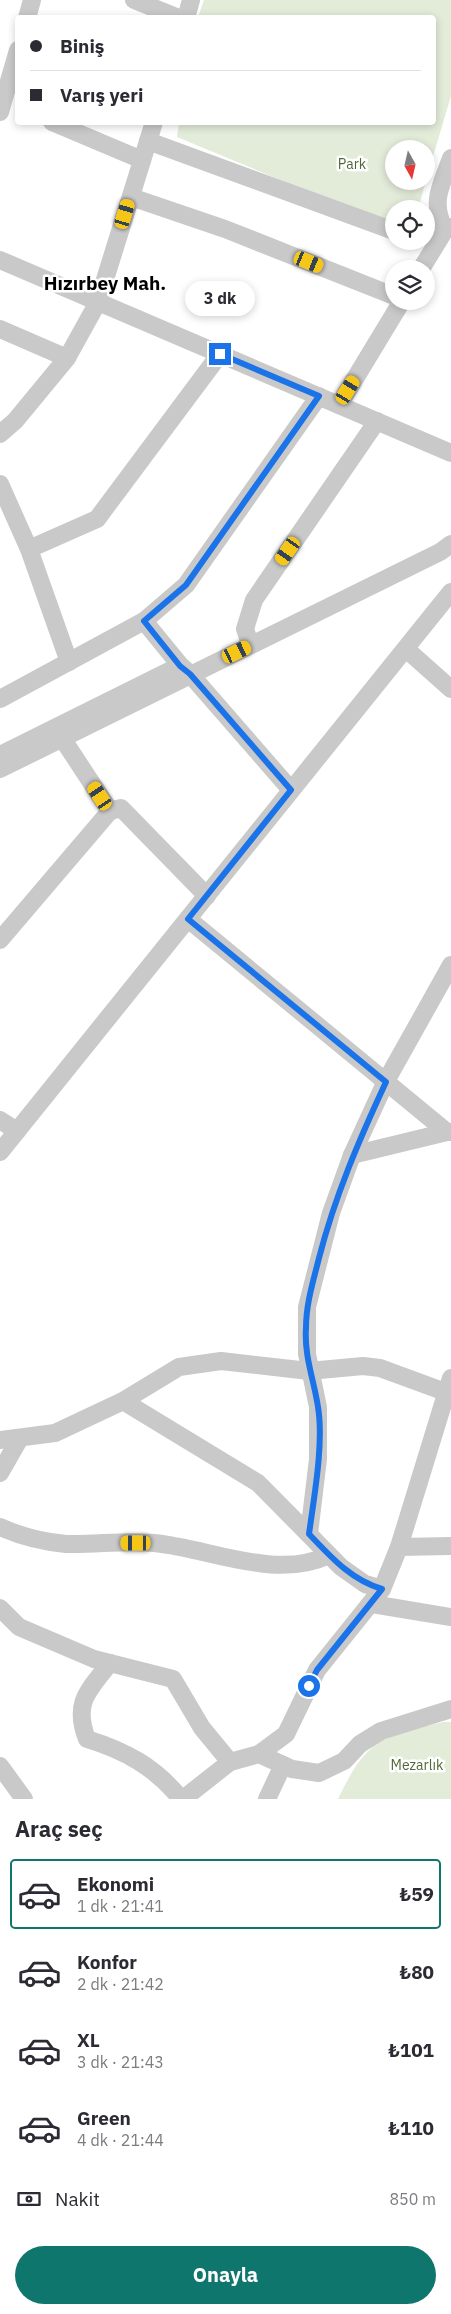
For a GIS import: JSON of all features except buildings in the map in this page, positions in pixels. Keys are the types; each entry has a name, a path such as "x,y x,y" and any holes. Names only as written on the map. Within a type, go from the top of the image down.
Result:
{"street":[{"path":"28,15 32,0"},
{"path":"134,0 172,15"},
{"path":"187,15 192,0"},
{"path":"5,106 15,63"},
{"path":"59,125 142,160"},
{"path":"0,434 15,421 67,358 98,302 153,125"},
{"path":"148,141 385,228"},
{"path":"435,238 448,229 437,214 437,200 451,158"},
{"path":"131,197 224,229 385,292"},
{"path":"0,260 451,453"},
{"path":"339,405 397,310"},
{"path":"0,329 67,358"},
{"path":"29,549 97,519 220,354"},
{"path":"0,699 144,621 186,585 319,396"},
{"path":"249,642 245,628 254,600 377,421"},
{"path":"0,484 29,549 69,662"},
{"path":"0,754 185,670 268,636 451,544"},
{"path":"0,1152 451,592"},
{"path":"144,621 291,790"},
{"path":"0,769 62,738 185,670 206,653 268,636"},
{"path":"406,649 451,690"},
{"path":"62,738 110,811"},
{"path":"0,940 110,811 120,808 207,896"},
{"path":"188,919 449,1132"},
{"path":"309,1534 318,1451 318,1408 309,1371 305,1331 307,1307 331,1213 352,1156 386,1082 451,965"},
{"path":"0,1120 17,1131"},
{"path":"352,1156 449,1132"},
{"path":"0,1440 55,1433 123,1401 179,1366 221,1361 309,1371 363,1366 380,1368 449,1388 399,1547 382,1589 372,1604 317,1670 286,1734 259,1754 230,1762 182,1799 165,1779 122,1751 87,1739 81,1718 83,1699 110,1663"},
{"path":"123,1401 258,1482 341,1568 365,1584 382,1589"},
{"path":"0,1473 20,1438"},
{"path":"0,1527 19,1535 65,1544 154,1543 266,1564 294,1565 314,1562 329,1555"},
{"path":"399,1547 451,1546"},
{"path":"372,1604 450,1615"},
{"path":"3,1619 94,1659 173,1679 202,1728 230,1762"},
{"path":"259,1754 292,1769 319,1773 344,1762 360,1744 381,1730 451,1709"},
{"path":"267,1799 283,1765"},
{"path":"0,1766 24,1799"},
{"path":"0,1788 18,1799"}],"green space":[{"name":"Park","path":"204,0 451,0 451,96 435,150 435,140 385,140 385,190 423,190 421,200 385,200 385,223 177,137 179,125 436,125 436,15 199,15"},
{"name":"Mezarlık","path":"443,1722 451,1722 451,1799 338,1799 348,1779 367,1752 390,1737"}],"district":[{"name":"Hızırbey Mah.","path":"105,283"}],"route":[{"path":"220,354 319,396 186,585 144,621 180,666 190,674 291,790 188,919 386,1082 352,1156 331,1213 307,1307 305,1331 309,1371 318,1408 318,1459 309,1534 341,1568 365,1584 382,1589 372,1604 317,1670 309,1686"}]}
